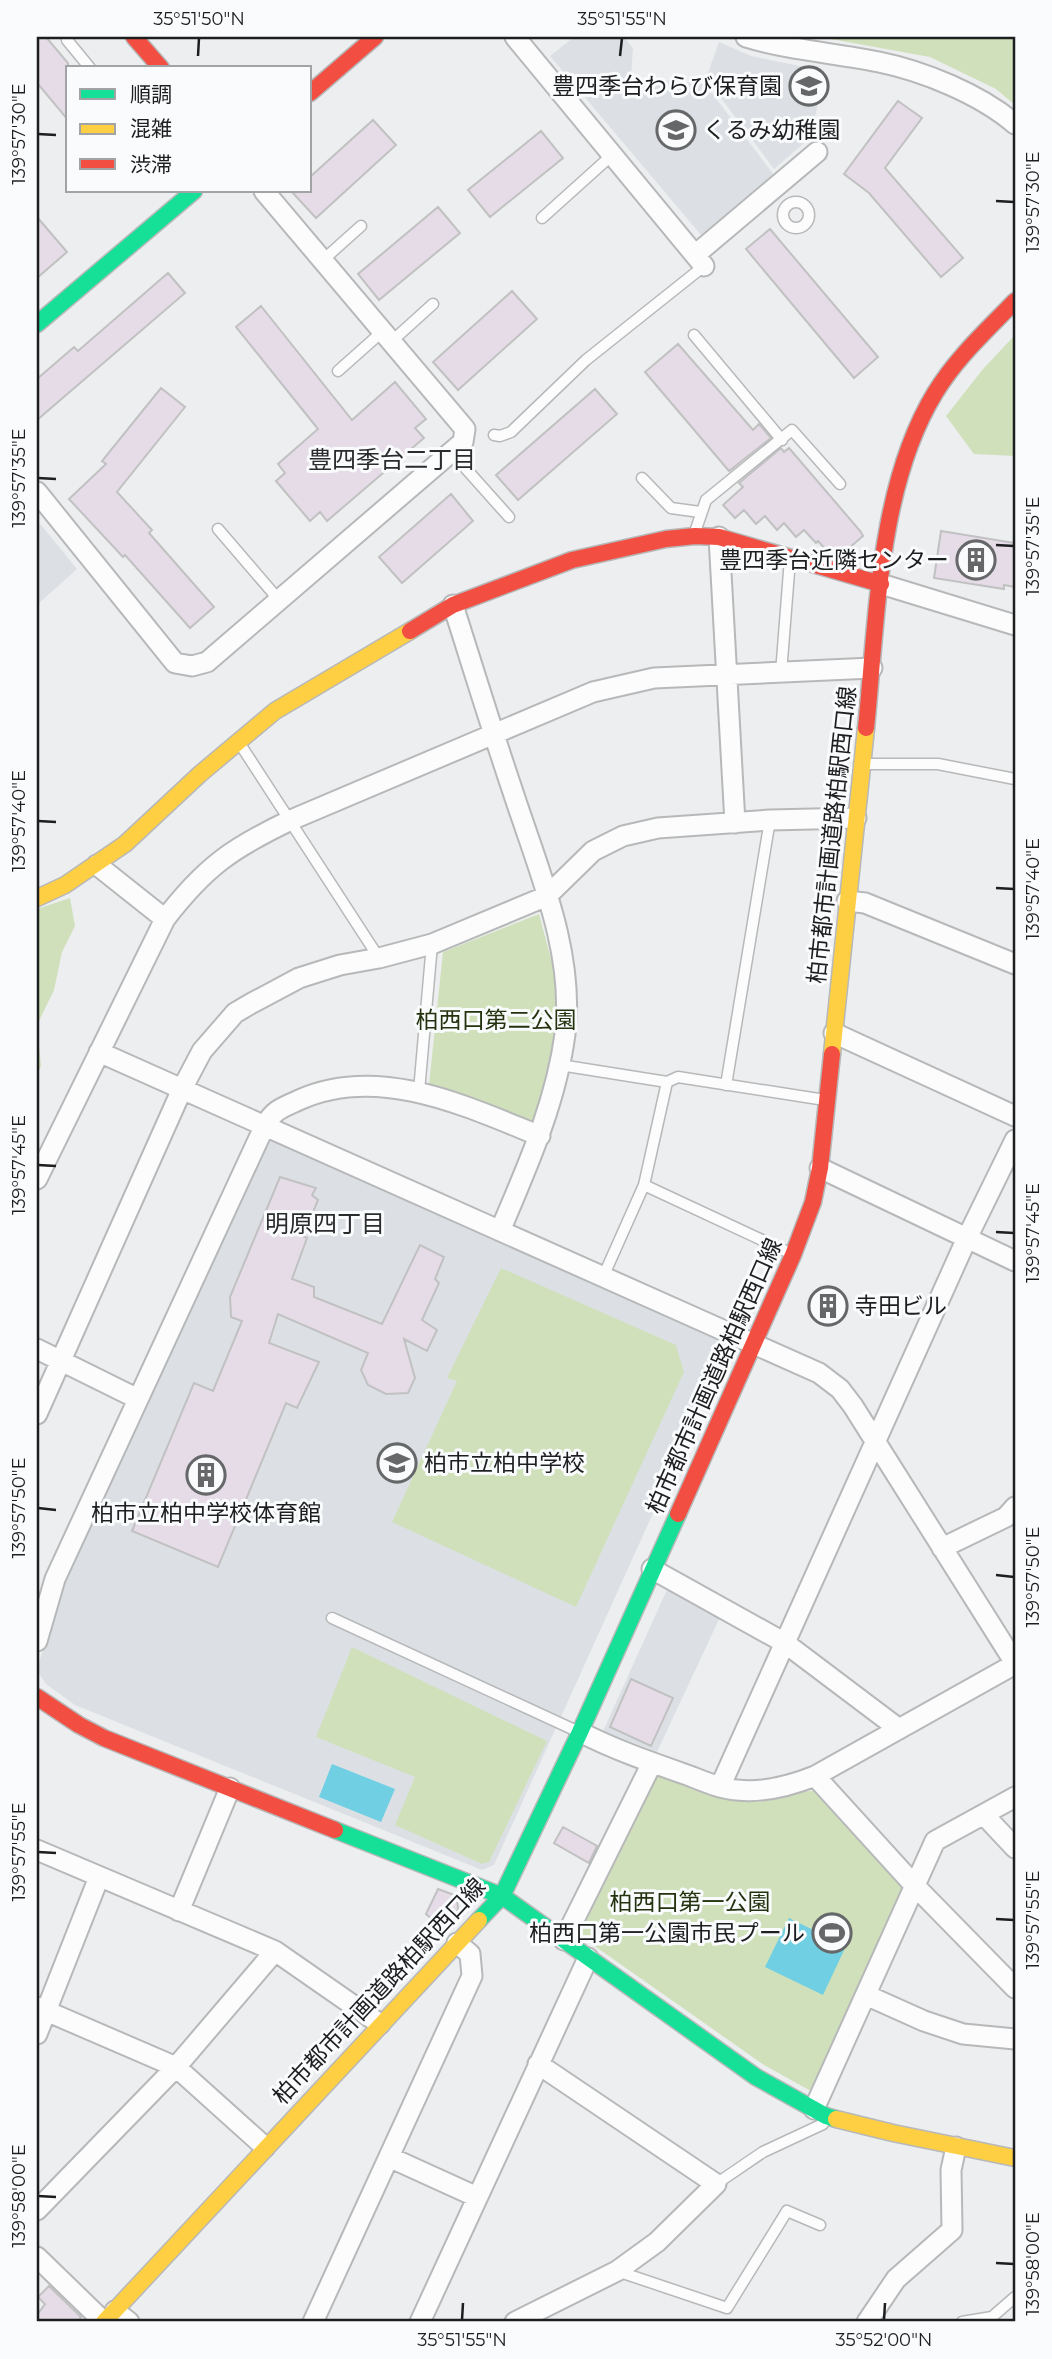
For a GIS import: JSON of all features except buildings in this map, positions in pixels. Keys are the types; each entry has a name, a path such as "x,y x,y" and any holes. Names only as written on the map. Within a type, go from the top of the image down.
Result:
{"street":[{"path":"134,37 158,66"},
{"path":"312,91 376,37"},
{"path":"514,37 700,261 774,189 817,152"},
{"path":"746,37 880,62 923,74 970,95 1015,124"},
{"path":"37,324 193,192"},
{"path":"37,492 175,663 192,666 207,662 463,442 465,429 265,192"},
{"name":"柏市都市計画道路柏駅西口線","path":"113,2319 265,2147 502,1896 580,1732 754,1343 813,1202 820,1168 881,584 894,491 917,429 935,393 961,358 1015,301"},
{"path":"37,898 65,885 97,865 140,831 200,774 275,710 453,605 572,560 645,543 695,536 719,537 1015,625"},
{"path":"719,537 735,823"},
{"path":"453,605 547,895 564,963 567,992 560,1065 540,1136 500,1231"},
{"path":"37,1179 165,919 210,867 246,842 291,820 593,692 654,678 872,668"},
{"path":"37,1415 183,1087 202,1051 235,1013 299,978 341,965 432,944 547,895 593,851 623,836 658,828 770,820 856,818"},
{"path":"97,865 165,919"},
{"path":"847,901 865,904 1015,964"},
{"path":"834,1033 1015,1116"},
{"path":"99,1052 183,1087 819,1373 840,1389 1015,1664 815,1776 793,1785 755,1791 719,1787 652,1763 580,1732"},
{"path":"37,1641 55,1579 265,1125 274,1112 311,1094 353,1087 419,1091 540,1136"},
{"path":"719,1787 967,1238 1015,1140"},
{"path":"820,1168 1015,1261"},
{"path":"37,1349 138,1399"},
{"path":"942,1548 1006,1517 1015,1507"},
{"path":"652,1569 785,1643 899,1728"},
{"path":"37,1697 104,1738 502,1896 756,2077 820,2112 956,2147 1015,2158"},
{"path":"564,1940 652,1763"},
{"path":"815,1776 1015,1988"},
{"path":"179,1911 230,1788"},
{"path":"820,2112 866,1995 935,1841 1015,1797"},
{"path":"984,1815 1015,1848"},
{"path":"37,1850 275,1951 380,2024"},
{"path":"37,2034 41,2009 99,1877"},
{"path":"313,2322 472,1976 470,1954 457,1942"},
{"path":"37,2210 176,2067 275,1951"},
{"path":"420,2322 588,1958"},
{"path":"866,1995 924,2021 963,2034 1015,2039"},
{"path":"41,2009 176,2067 265,2147"},
{"path":"515,2322 617,2271 657,2242 716,2183 538,2064"},
{"path":"867,2322 896,2279 952,2230 951,2170 956,2147"},
{"path":"389,2157 477,2197"},
{"path":"37,2257 113,2319"}],"lane":[{"path":"67,40 88,66"},
{"path":"542,218 612,155"},
{"path":"774,189 787,205"},
{"path":"323,260 361,226"},
{"path":"494,435 510,432 586,360 700,261"},
{"path":"338,371 433,304"},
{"path":"694,335 782,440"},
{"path":"695,536 706,500 792,430 840,484"},
{"path":"451,452 509,517"},
{"path":"642,478 671,508 701,512"},
{"path":"218,529 279,600"},
{"path":"781,673 790,558"},
{"path":"239,742 379,958"},
{"path":"862,764 937,764 1015,779"},
{"path":"726,1085 770,820"},
{"path":"419,1091 432,944"},
{"path":"560,1065 667,1082 678,1077 827,1101"},
{"path":"603,1276 644,1185 667,1082"},
{"path":"644,1185 793,1255"},
{"path":"332,1618 580,1732"},
{"path":"716,2183 763,2152 823,2124 820,2112"},
{"path":"617,2271 727,2308 787,2211 820,2225"},
{"path":"962,2322 992,2317 1015,2298"}],"shaded area":[{"name":"くるみ幼稚園","path":"574,37 624,37 633,48 631,77 705,84 774,175 701,235 550,56"},
{"path":"719,42 751,56 824,71 816,113 804,143 774,169 706,78"},
{"path":"37,520 77,569 37,605"},
{"name":"柏市立柏中学校","path":"274,1136 730,1343 494,1865 482,1870 75,1705 46,1684 37,1670 63,1583 264,1140"},
{"path":"670,1583 722,1613 657,1752 603,1731"}],"green space":[{"path":"820,37 1015,37 1015,105 996,89 930,57"},
{"path":"1015,335 1015,456 974,454 946,416 983,369"},
{"path":"70,898 75,926 62,952 54,990 37,1025 37,909"},
{"name":"柏西口第二公園","path":"539,914 559,989 551,1061 536,1124 476,1099 429,1085 443,952"},
{"path":"37,1025 41,1066 37,1075"},
{"path":"501,1268 676,1345 684,1372 576,1607 392,1522 457,1381 447,1378"},
{"path":"352,1647 547,1741 489,1862 482,1864 395,1825 415,1777 316,1737"},
{"name":"柏西口第一公園","path":"659,1776 697,1791 736,1801 764,1801 809,1791 822,1792 906,1883 815,2088 809,2090 764,2065 579,1935 577,1925 652,1779"}],"water":[{"path":"332,1764 395,1789 381,1822 319,1797"},
{"path":"789,1918 846,1946 823,1995 765,1967"}],"traffic: fast":[{"path":"37,324 193,192"},
{"path":"479,1920 502,1896 580,1732 678,1514"},
{"path":"335,1830 502,1896 756,2077 836,2119"}],"traffic: slow":[{"path":"37,898 65,885 125,844 200,774 275,711 410,631"},
{"path":"832,1054 866,728"},
{"path":"104,2322 479,1920"},
{"path":"836,2119 1015,2158"}],"traffic: jam":[{"path":"134,37 159,66"},
{"path":"312,91 375,37"},
{"path":"866,728 883,555 902,470 916,430 943,380 972,345 1015,301"},
{"path":"410,631 453,605 572,560 666,539 695,536 719,537 881,584"},
{"path":"678,1514 793,1255 813,1202 820,1168 832,1054"},
{"path":"37,1697 104,1738 335,1830"}],"place":[{"name":"豊四季台わらび保育園","path":"809,86"},
{"name":"くるみ幼稚園","path":"676,130"},
{"name":"豊四季台近隣センター","path":"976,560"},
{"name":"寺田ビル","path":"828,1306"},
{"name":"柏市立柏中学校","path":"397,1463"},
{"name":"柏市立柏中学校体育館","path":"206,1475"},
{"name":"柏西口第一公園市民プール","path":"832,1933"}],"district":[{"name":"豊四季台二丁目","path":"392,460"},
{"name":"明原四丁目","path":"325,1224"}]}
